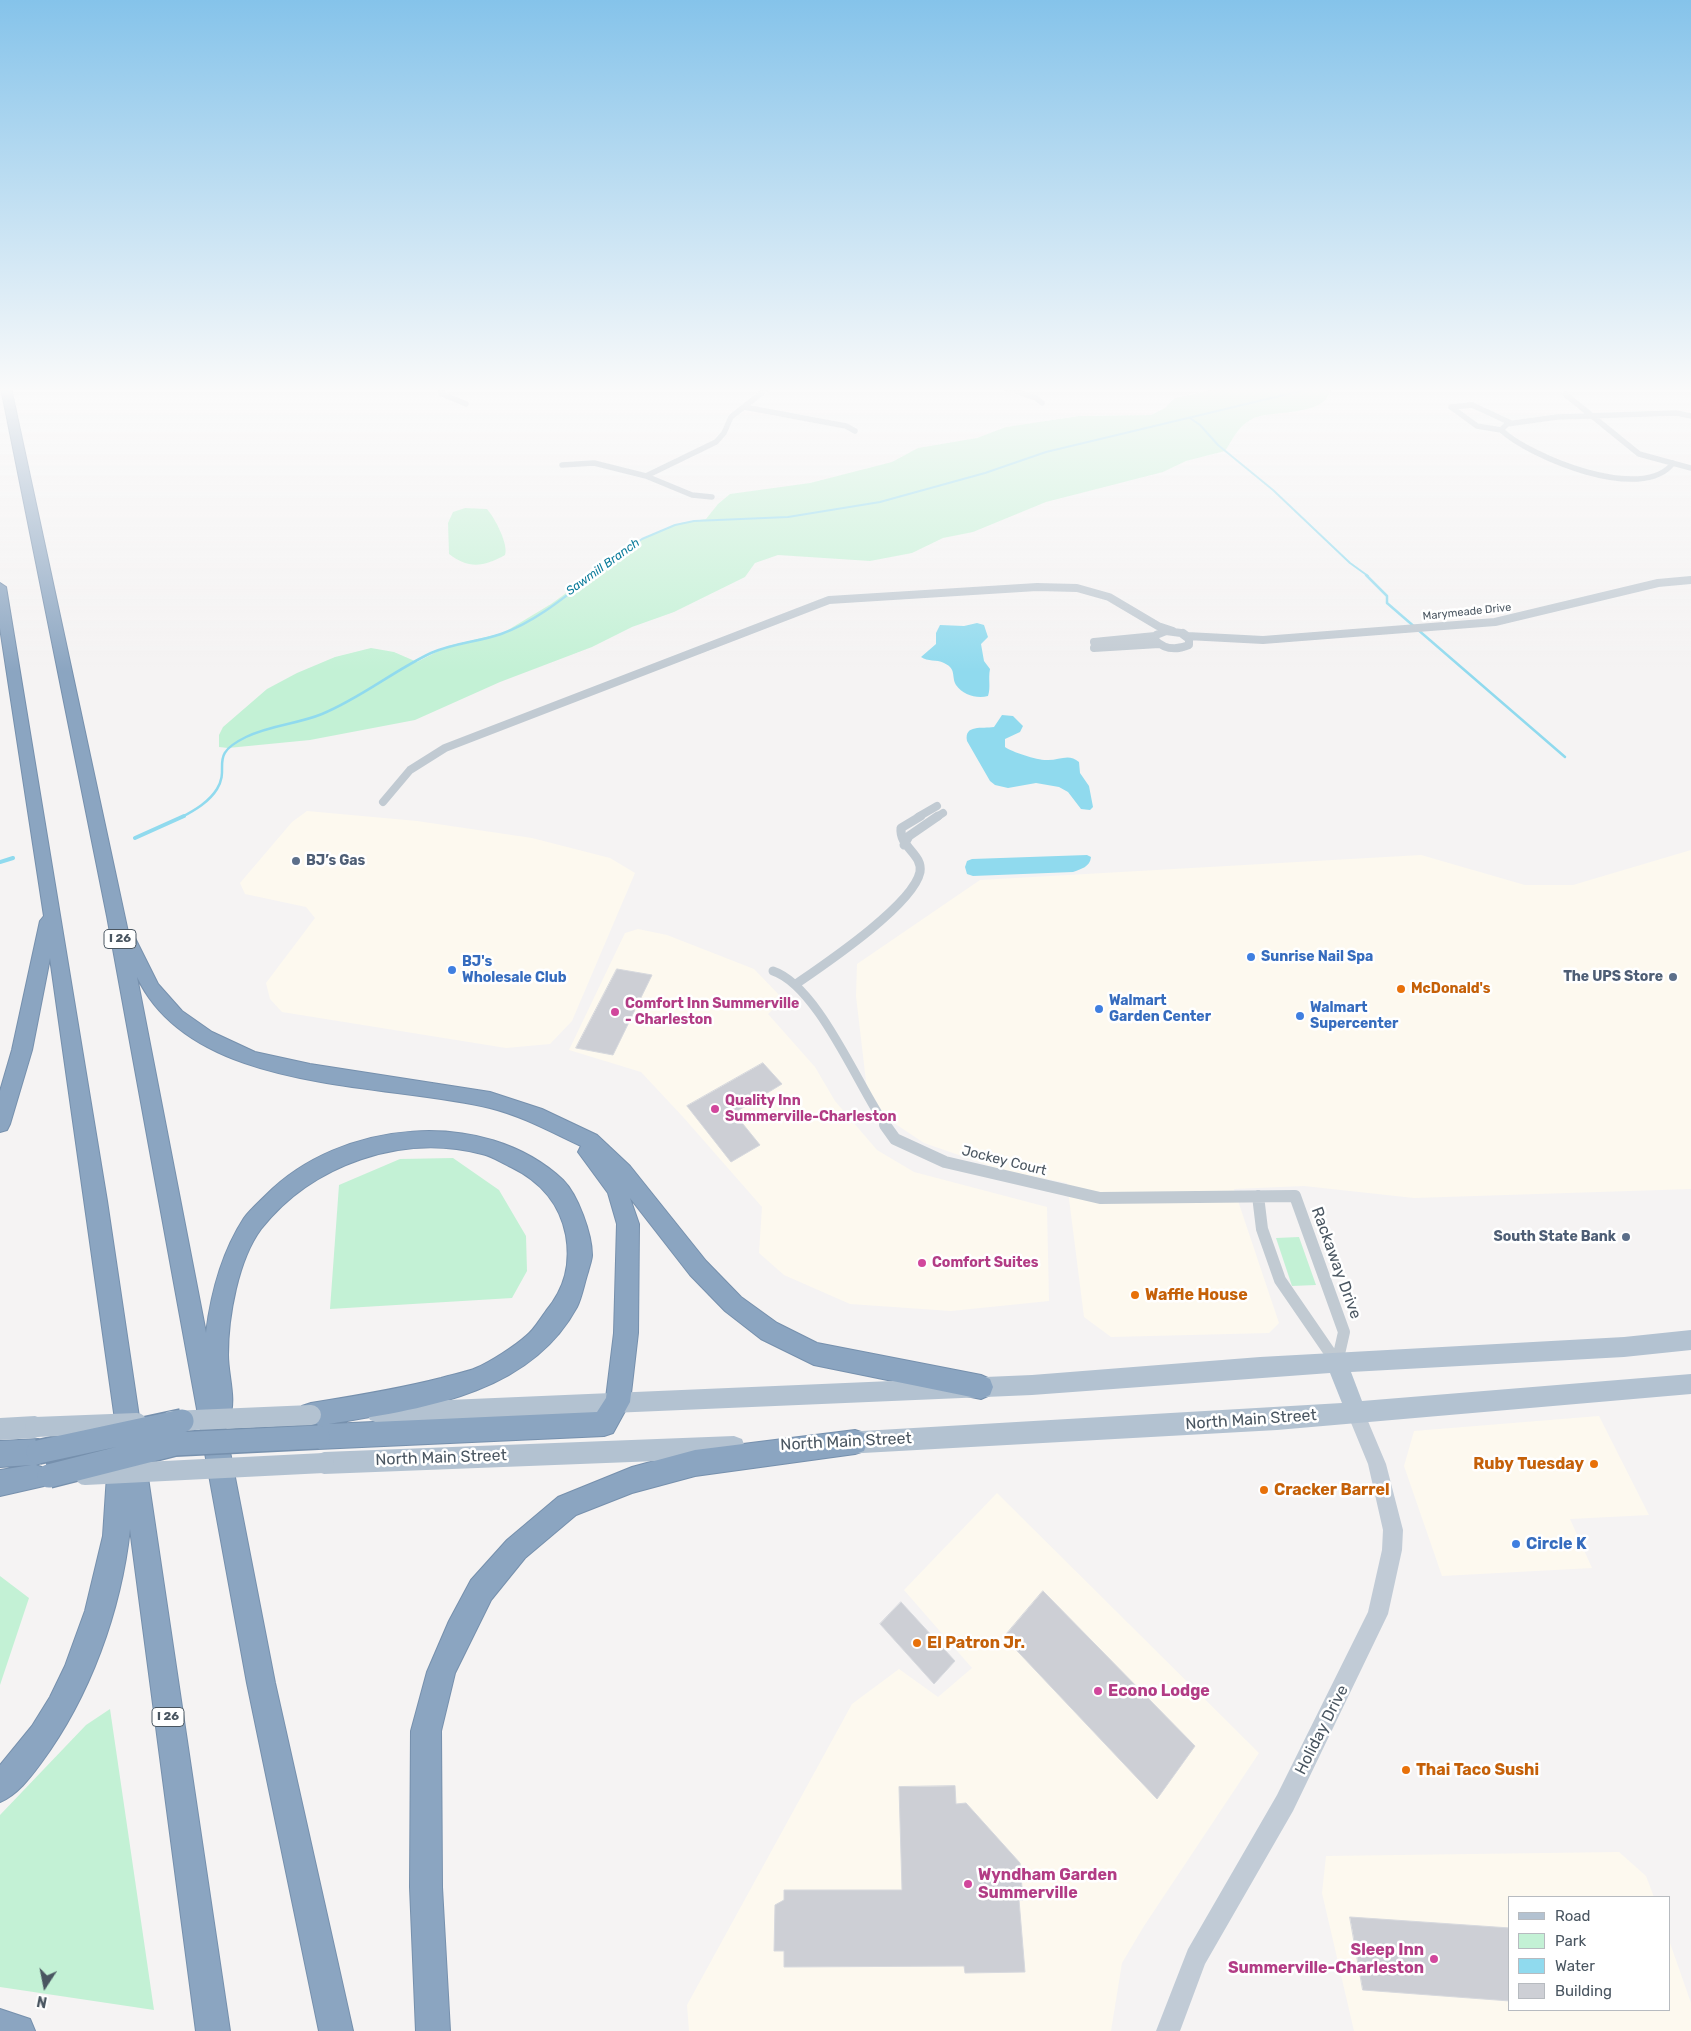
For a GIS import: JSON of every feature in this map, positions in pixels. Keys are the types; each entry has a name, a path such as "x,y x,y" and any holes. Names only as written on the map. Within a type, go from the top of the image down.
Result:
{"highway":[{"name":"I 26","path":"26,483 116,916 263,1692 336,2031"},
{"name":"I 26","path":"0,588 52,907 126,1404 196,1922 213,2031"},
{"path":"0,1124 22,1050 52,907"},
{"path":"116,916 151,988 175,1016 205,1037 250,1059 310,1072 490,1100 535,1115 590,1141 623,1172 698,1268 733,1304 770,1331 814,1354 981,1387"},
{"path":"0,1483 42,1477 174,1444 315,1426 604,1424 618,1402 626,1334 628,1224 617,1189 590,1154 535,1115"},
{"path":"225,1491 216,1355 221,1302 237,1252 253,1223 282,1192 314,1169 352,1153 398,1141 444,1139 487,1146 528,1165 557,1188 574,1219 581,1256 568,1301 535,1344 482,1378 315,1426"},
{"path":"0,1786 16,1772 56,1714 80,1668 100,1612 115,1546 126,1404"},
{"path":"0,1454 38,1452 182,1421"},
{"path":"434,2031 426,1887 426,1731 441,1672 459,1631 481,1590 516,1549 567,1506 632,1480 695,1463 855,1442"},
{"path":"0,2026 18,2031"}],"main road":[{"path":"618,1402 981,1387 1337,1363 1624,1347 1691,1340"},
{"path":"1337,1363 1356,1412"},
{"name":"North Main Street","path":"0,1479 324,1463 1040,1433 1356,1412 1691,1384"},
{"name":"Holiday Drive","path":"1168,2031 1196,1957 1286,1803 1378,1614 1390,1558 1393,1530 1377,1464 1356,1412"},
{"path":"0,1429 182,1421 315,1426"}],"street":[{"path":"662,483 692,495 712,497"},
{"name":"Marymeade Drive","path":"1173,631 1202,638 1288,639 1495,622 1658,583 1691,580"},
{"path":"382,802 396,781 408,770 445,748 816,603 836,600 1058,587 1094,591 1122,603 1158,626 1173,631"},
{"path":"1135,612 1148,629 1156,635 1159,644 1093,645 1156,635 1173,631"},
{"path":"1183,633 1190,639 1189,645"},
{"name":"Marymeade Drive","path":"1159,644 1176,649 1189,645 1242,639"},
{"path":"796,984 832,960 868,930 915,885 920,873 920,863 904,845 909,836 940,810"},
{"name":"Jockey Court","path":"774,970 785,975 796,984 818,1010 871,1105 895,1139 917,1151 945,1162 1100,1198 1295,1196"},
{"path":"1258,1196 1262,1229 1280,1280 1337,1363"},
{"name":"Rackaway Drive","path":"1295,1196 1344,1332 1337,1363"}],"shaded area":[{"path":"307,811 417,821 532,838 610,858 635,873 572,1021 550,1044 506,1048 282,1012 270,999 266,983 315,918 306,907 245,894 240,883 292,822"},
{"path":"1691,850 1691,1189 1414,1198 1304,1186 1234,1189 1279,1323 1269,1333 1111,1337 1084,1317 1067,1183 1002,1170 924,1143 888,1119 867,1090 856,996 857,964 980,880 1421,855 1525,885 1573,885"},
{"path":"638,929 667,935 754,969 783,999 768,1014 815,1067 835,1101 877,1150 914,1172 1047,1207 1049,1301 951,1311 850,1304 784,1275 759,1253 762,1207 641,1072 569,1050 625,933"},
{"path":"1599,1416 1649,1515 1570,1519 1592,1568 1442,1576 1404,1466 1414,1431"},
{"path":"997,1493 1259,1753 1144,1926 1122,1963 1111,2031 689,2031 687,2005 852,1704 899,1669 938,1697 972,1668 904,1590"},
{"path":"1619,1852 1646,1876 1654,1896 1508,1896 1508,2011 1671,2011 1671,1946 1691,2003 1691,2031 1354,2031 1322,1893 1326,1856"}],"green space":[{"path":"810,483 1121,483 1046,502 973,532 943,538 912,553 870,561 778,555 755,563 745,577 674,612 632,627 592,647 500,682 415,720 310,740 228,748 219,747 219,735 223,727 267,689 297,673 335,657 371,648 394,652 417,662 448,646 503,633 551,604 641,539 681,523 706,519 718,504 730,494"},
{"path":"465,508 487,509 503,538 505,555 490,562 476,565 463,562 449,554 448,523 453,512"},
{"path":"453,1158 499,1190 526,1236 527,1271 512,1298 330,1309 339,1185 400,1159"},
{"path":"1299,1237 1316,1285 1292,1286 1276,1238"},
{"path":"0,1576 29,1598 0,1685"},
{"path":"110,1709 154,2010 0,1987 0,1815 86,1725"}],"water":[{"path":"977,623 984,625 988,637 981,644 984,661 990,669 989,693 988,696 984,697 970,695 962,691 956,685 952,670 948,665 921,657 936,644 936,633 940,625 964,626"},
{"path":"1002,715 1013,716 1023,726 1020,732 1005,739 1005,747 1008,749 1038,759 1048,760 1068,757 1079,762 1080,773 1089,786 1093,807 1090,810 1081,809 1068,792 1059,787 1036,783 1008,788 995,785 990,781 967,741 967,736 968,732 975,728 994,727"},
{"path":"1087,855 1091,857 1089,863 1085,867 1073,872 973,876 967,874 965,867 967,861 972,859"}],"building":[{"name":"Comfort Inn Summerville - Charleston","path":"617,969 652,975 613,1055 576,1048"},
{"name":"Quality Inn Summerville-Charleston","path":"763,1063 782,1084 734,1113 760,1145 731,1162 687,1106"},
{"name":"Econo Lodge","path":"1043,1591 1195,1746 1157,1799 1004,1637"},
{"name":"El Patron Jr.","path":"901,1602 955,1661 934,1684 880,1624"},
{"name":"Wyndham Garden Summerville","path":"955,1786 956,1804 966,1803 1020,1863 1023,1900 1019,1900 1025,1972 965,1973 964,1966 784,1967 784,1951 774,1951 775,1905 784,1900 784,1890 902,1890 899,1787"},
{"name":"Sleep Inn Summerville-Charleston","path":"1350,1917 1508,1928 1508,2001 1363,1990"}],"waterway":[{"name":"Sawmill Branch","path":"591,576 642,539 675,525 694,521 788,517 880,502 950,483"},
{"path":"1264,483 1350,563 1368,576"},
{"name":"Sawmill Branch","path":"183,817 214,794 221,781 223,756 234,744 255,733 313,717 336,708 431,653 492,637 514,629 549,608 593,575"},
{"path":"1366,575 1387,596 1387,603 1565,757"},
{"name":"Sawmill Branch","path":"135,838 183,817"},
{"name":"Sawmill Branch","path":"0,862 13,858"}],"place":[{"name":"BJ’s Gas","path":"296,861"},
{"name":"Sunrise Nail Spa","path":"1251,957"},
{"name":"BJ's Wholesale Club","path":"452,970"},
{"name":"The UPS Store","path":"1673,977"},
{"name":"McDonald's","path":"1401,989"},
{"name":"Walmart Garden Center","path":"1099,1009"},
{"name":"Comfort Inn Summerville - Charleston","path":"615,1012"},
{"name":"Walmart Supercenter","path":"1300,1016"},
{"name":"Quality Inn Summerville-Charleston","path":"715,1109"},
{"name":"South State Bank","path":"1626,1237"},
{"name":"Comfort Suites","path":"922,1263"},
{"name":"Waffle House","path":"1135,1295"},
{"name":"Ruby Tuesday","path":"1594,1464"},
{"name":"Cracker Barrel","path":"1264,1490"},
{"name":"Circle K","path":"1516,1544"},
{"name":"El Patron Jr.","path":"917,1643"},
{"name":"Econo Lodge","path":"1098,1691"},
{"name":"Thai Taco Sushi","path":"1406,1770"},
{"name":"Wyndham Garden Summerville","path":"968,1884"},
{"name":"Sleep Inn Summerville-Charleston","path":"1434,1959"}]}
